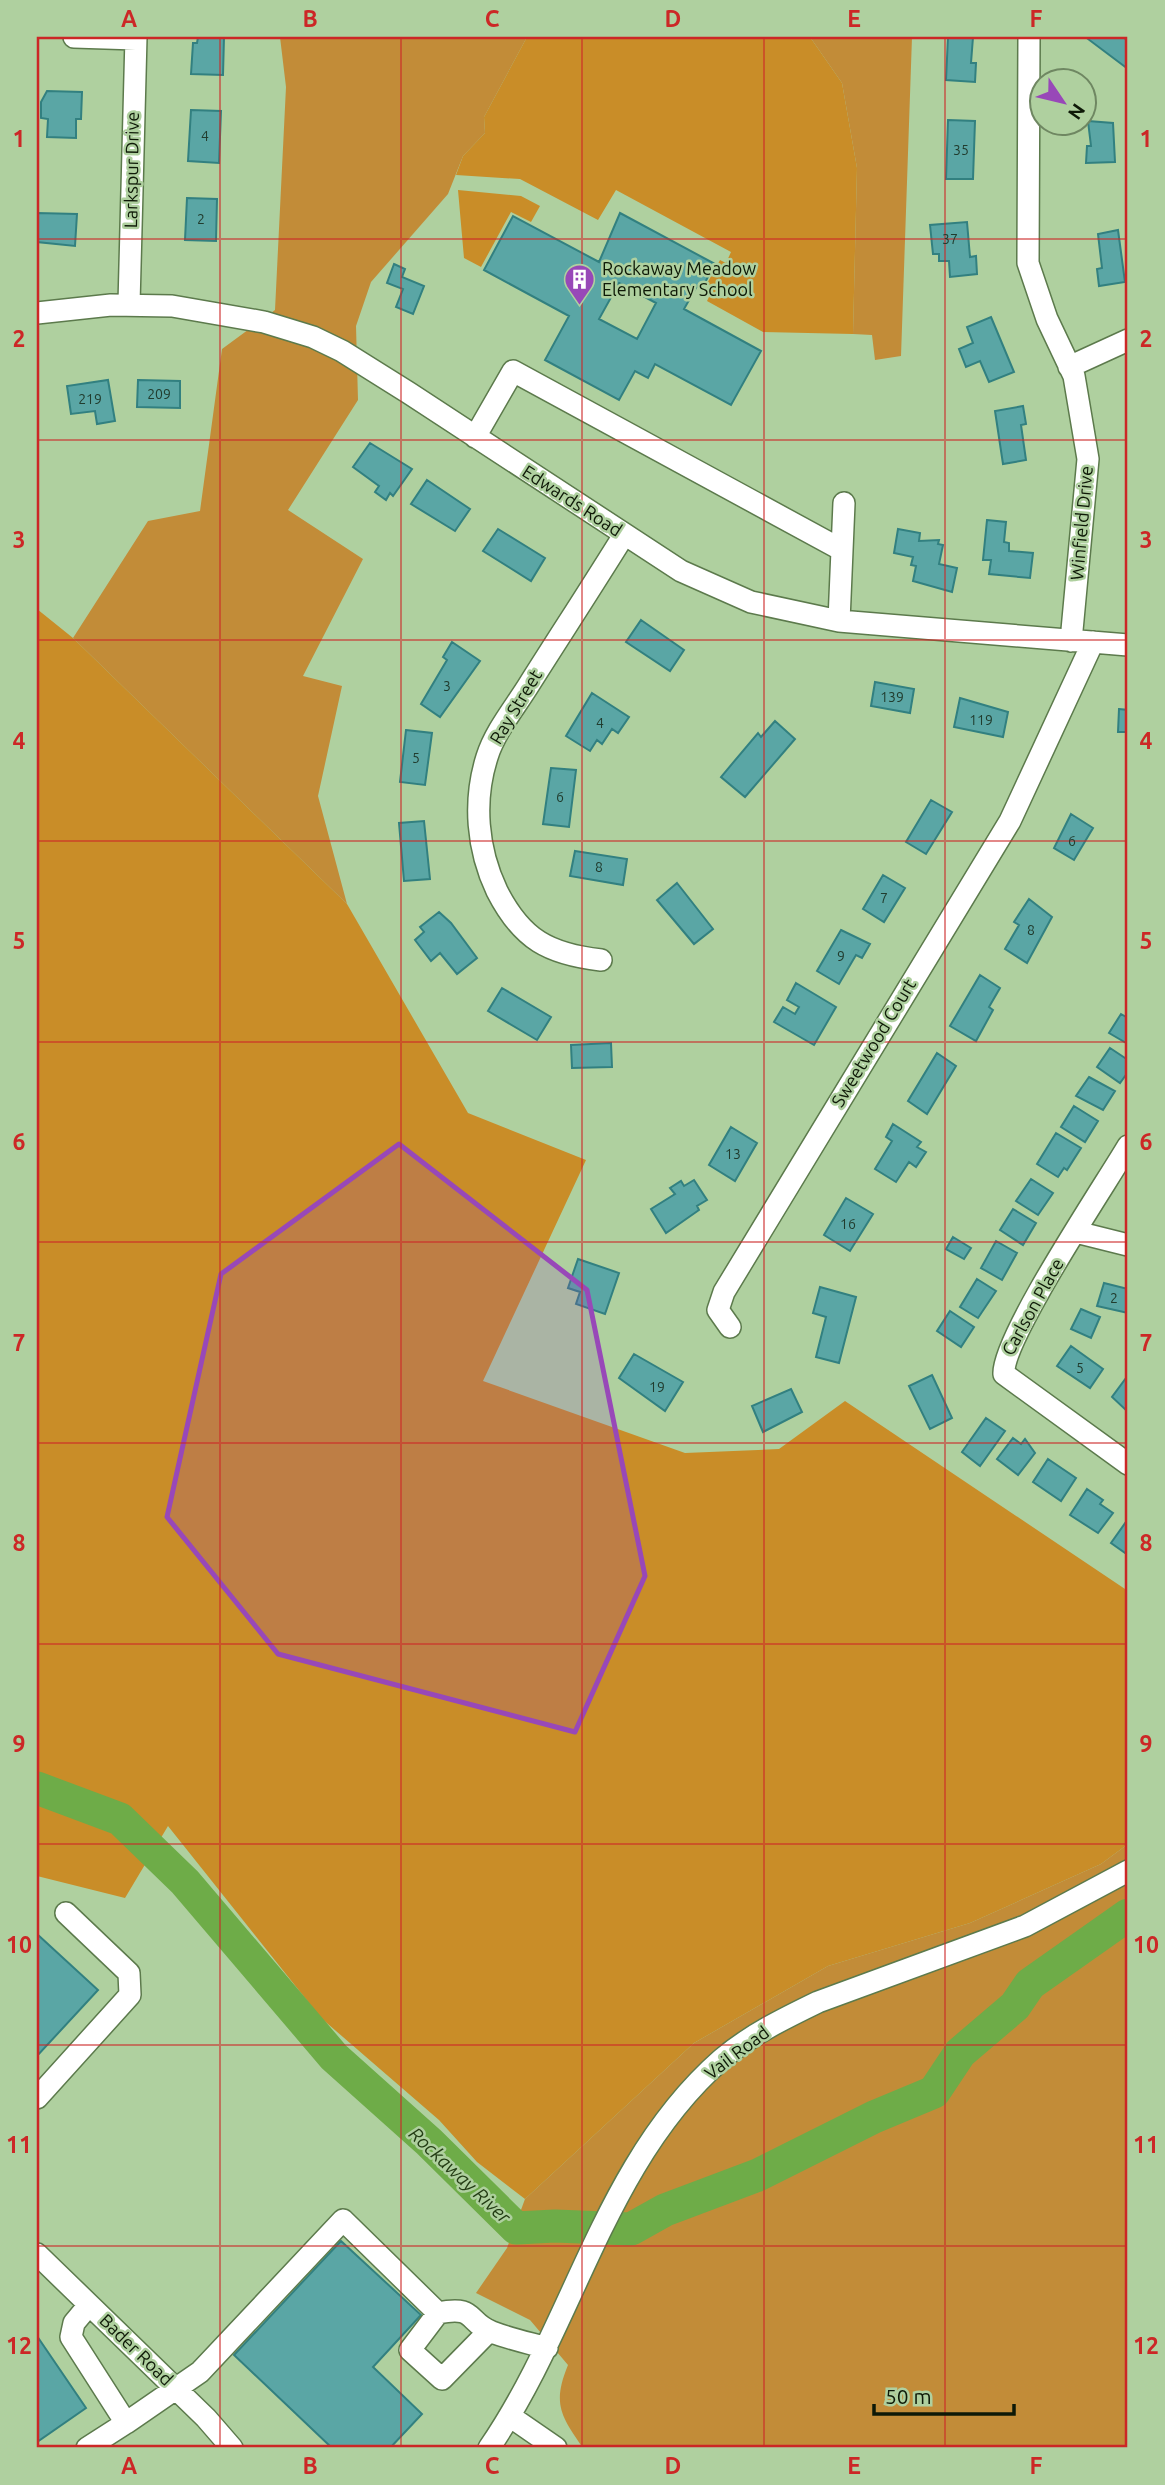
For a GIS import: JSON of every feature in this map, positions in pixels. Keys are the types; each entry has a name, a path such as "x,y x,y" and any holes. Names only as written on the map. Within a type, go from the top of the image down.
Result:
{"street":[{"path":"74,37 136,38"},
{"name":"Winfield Drive","path":"1029,37 1028,263 1047,319 1074,376 1088,459 1071,640"},
{"name":"Larkspur Drive","path":"129,304 136,38"},
{"name":"Edwards Road","path":"37,313 129,304 214,311 313,337 342,351 681,571 715,589 751,602 839,621 1128,645"},
{"path":"1069,367 1128,340"},
{"path":"475,436 513,371 842,550"},
{"path":"839,621 844,503"},
{"name":"Ray Street","path":"601,960 558,954 546,948 517,924 491,879 483,855 479,804 488,754 624,535"},
{"name":"Sweetwood Court","path":"730,1327 718,1310 724,1292 1003,831 1041,757 1093,642"},
{"name":"Carlson Place","path":"1128,1146 1030,1308 1003,1361 1004,1374 1128,1464"},
{"path":"1076,1232 1128,1245"},
{"name":"Vail Road","path":"489,2448 511,2417 547,2348 568,2298 627,2179 677,2105 725,2057 753,2038 818,2002 1025,1926 1128,1871"},
{"path":"37,2098 130,1995 129,1973 66,1913"},
{"path":"87,2448 200,2372 343,2220 438,2314"},
{"name":"Bader Road","path":"37,2254 176,2389 232,2448"},
{"path":"89,2305 74,2323 71,2337 126,2423"},
{"path":"489,2331 442,2379 410,2350 438,2314 458,2309 474,2316 489,2331 547,2348"},
{"path":"511,2417 556,2448"}],"highlighted area":[{"path":"399,1144 587,1290 645,1576 575,1732 278,1654 167,1517 221,1274"}],"shaded area":[{"path":"280,37 527,37 484,117 485,133 463,156 448,194 371,282 356,326 358,400 288,510 363,559 303,676 342,686 318,796 347,904 73,638 148,521 200,511 222,349 275,310 286,87"},
{"path":"527,37 810,37 842,83 857,168 853,334 763,332 707,301 711,293 704,289 720,260 726,263 731,252 616,190 598,220 520,179 456,175 463,156 485,133 484,117"},
{"path":"810,37 912,37 901,356 875,360 872,335 853,334 857,168 842,83"},
{"path":"458,190 521,196 540,206 531,222 511,212 481,267 464,258"},
{"path":"37,609 73,638 347,904 468,1113 586,1160 483,1381 685,1453 779,1449 845,1401 1128,1591 1128,1844 1101,1864 970,1923 828,1966 694,2043 525,2199 477,2162 439,2120 321,2018 168,1826 125,1898 37,1876"},
{"path":"1128,1844 1128,2448 583,2448 561,2409 560,2390 568,2365 530,2320 476,2293 507,2248 525,2199 694,2043 828,1966 970,1923 1101,1864"}],"building":[{"path":"198,37 224,37 223,75 191,74 193,43 197,43"},
{"path":"948,37 973,37 971,63 976,63 975,82 946,80"},
{"path":"1123,37 1128,41 1128,69 1088,39"},
{"path":"47,91 82,92 81,119 76,119 76,138 47,137 48,119 41,118 41,102"},
{"path":"191,110 221,111 219,163 188,161"},
{"path":"948,120 975,121 973,179 946,179"},
{"path":"1098,122 1113,123 1115,162 1086,163 1087,146 1091,146 1090,136 1098,136"},
{"path":"187,198 217,199 216,241 185,240"},
{"path":"37,213 77,214 75,246 37,242"},
{"name":"Rockaway Meadow Elementary School","path":"620,213 715,264 702,288 697,286 684,309 761,351 731,405 655,364 648,378 635,371 619,400 545,360 569,316 484,270 513,216 599,262","holes":["619,283 656,303 637,339 599,319"]},
{"path":"967,222 970,257 976,256 977,274 950,277 949,261 939,261 939,254 933,254 930,225"},
{"path":"1118,230 1125,282 1099,286 1097,269 1102,268 1098,234"},
{"path":"394,264 405,269 402,277 424,286 413,314 396,307 403,289 387,283"},
{"path":"991,317 1014,372 989,382 980,361 966,367 959,349 973,343 967,327"},
{"path":"108,380 115,421 97,424 95,411 71,414 67,386"},
{"path":"138,380 180,381 180,408 137,407"},
{"path":"1023,406 1026,424 1021,425 1026,460 1003,464 995,411"},
{"path":"370,443 412,469 393,496 390,493 386,500 375,492 379,486 353,467"},
{"path":"427,480 470,509 455,531 411,504"},
{"path":"987,520 1006,522 1004,542 1009,543 1009,551 1033,553 1030,578 989,574 991,560 983,560"},
{"path":"498,529 545,558 531,581 483,551"},
{"path":"898,529 920,533 919,541 939,540 938,544 943,545 939,564 957,568 952,592 913,581 916,566 911,565 913,557 894,553"},
{"path":"641,620 684,650 670,671 626,642"},
{"path":"452,642 480,661 440,717 421,704 447,660 443,657"},
{"path":"875,682 914,689 910,713 871,706"},
{"path":"592,693 629,717 618,733 612,729 602,744 597,740 590,751 566,736"},
{"path":"960,698 1008,712 1003,737 954,727"},
{"path":"1119,709 1128,710 1128,732 1118,732"},
{"path":"775,721 795,739 745,797 721,777 758,733 761,737"},
{"path":"406,730 432,733 425,785 400,782"},
{"path":"551,768 576,770 569,827 543,824"},
{"path":"931,800 952,812 926,854 906,842"},
{"path":"1071,814 1093,828 1074,860 1054,848"},
{"path":"424,821 430,879 404,881 399,823"},
{"path":"575,851 627,859 623,885 570,876"},
{"path":"883,875 905,888 884,922 863,909"},
{"path":"677,883 713,929 694,944 657,900"},
{"path":"1029,899 1052,917 1027,963 1005,949 1019,925 1014,922"},
{"path":"439,912 451,923 477,958 457,974 440,953 431,961 415,940 424,932 420,927"},
{"path":"841,930 870,944 862,958 856,955 839,984 817,971"},
{"path":"980,975 1000,988 989,1007 993,1010 976,1041 950,1026"},
{"path":"796,983 836,1007 814,1045 774,1022 783,1007 795,1014 799,1007 787,1000"},
{"path":"502,988 551,1017 537,1040 488,1011"},
{"path":"1121,1014 1128,1018 1128,1044 1109,1033"},
{"path":"611,1043 612,1067 572,1068 571,1045"},
{"path":"1110,1048 1128,1060 1128,1072 1120,1083 1097,1067"},
{"path":"937,1053 956,1066 927,1114 908,1101"},
{"path":"1089,1077 1115,1091 1103,1110 1076,1096"},
{"path":"1074,1106 1098,1121 1085,1142 1061,1127"},
{"path":"893,1124 921,1142 917,1147 926,1152 916,1167 909,1162 896,1182 875,1169 892,1141 886,1137"},
{"path":"731,1127 757,1143 735,1181 709,1165"},
{"path":"1056,1133 1081,1148 1067,1170 1064,1168 1058,1177 1037,1164"},
{"path":"1031,1179 1053,1193 1038,1215 1016,1201"},
{"path":"694,1180 707,1200 697,1206 699,1210 666,1233 651,1209 675,1194 670,1188 681,1181 684,1186"},
{"path":"846,1198 873,1214 850,1251 824,1235"},
{"path":"1013,1209 1036,1223 1023,1245 1000,1230"},
{"path":"953,1237 971,1248 964,1259 946,1249"},
{"path":"996,1241 1017,1253 1002,1280 981,1268"},
{"path":"578,1259 619,1273 605,1314 576,1304 580,1292 568,1288"},
{"path":"977,1279 996,1291 978,1318 960,1307"},
{"path":"1104,1283 1128,1289 1128,1313 1097,1306"},
{"path":"820,1287 856,1297 839,1363 816,1357 826,1317 813,1313"},
{"path":"1081,1309 1100,1317 1091,1338 1071,1329"},
{"path":"950,1311 974,1327 961,1347 937,1331"},
{"path":"1071,1346 1103,1369 1090,1388 1057,1366"},
{"path":"634,1354 683,1382 665,1411 619,1378"},
{"path":"932,1375 952,1418 930,1429 909,1386"},
{"path":"1126,1378 1128,1379 1128,1412 1112,1397"},
{"path":"791,1389 802,1412 763,1432 752,1406"},
{"path":"986,1418 1005,1431 980,1466 962,1452"},
{"path":"1013,1438 1021,1444 1025,1439 1035,1453 1018,1475 997,1459"},
{"path":"1048,1459 1076,1478 1061,1501 1033,1482"},
{"path":"1087,1489 1103,1500 1100,1504 1113,1513 1098,1533 1070,1515"},
{"path":"1128,1519 1128,1555 1111,1543"},
{"path":"37,1934 98,1990 37,2056"},
{"path":"341,2241 421,2315 373,2367 422,2414 390,2448 332,2448 234,2355"},
{"path":"37,2336 86,2408 37,2442"}],"waterway":[{"name":"Rockaway River","path":"37,1788 120,1819 185,1882 334,2057 429,2142 516,2228 555,2226 631,2229 665,2210 758,2175 874,2117 934,2092 960,2053 1015,2006 1030,1984 1128,1915"}],"place":[{"name":"Rockaway Meadow Elementary School","path":"579,306"}]}
